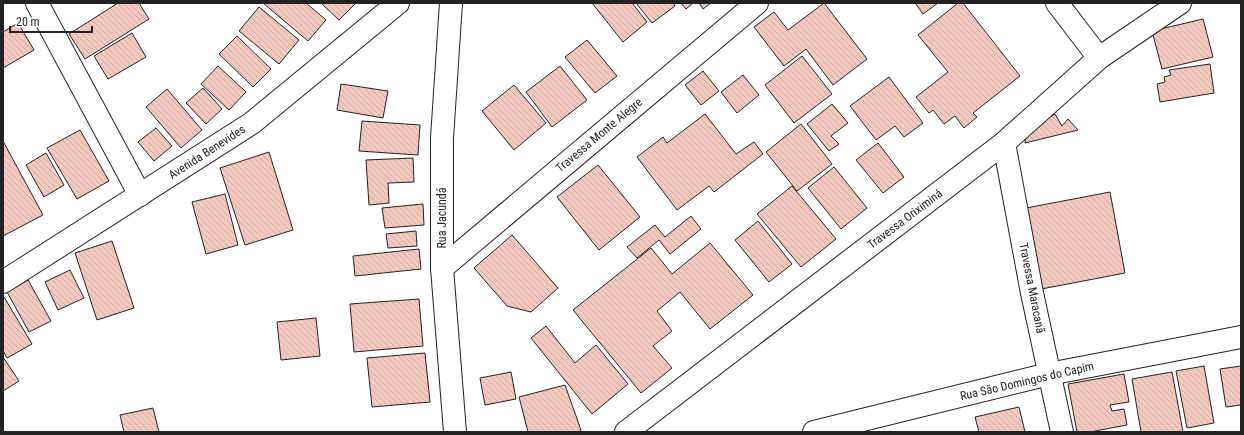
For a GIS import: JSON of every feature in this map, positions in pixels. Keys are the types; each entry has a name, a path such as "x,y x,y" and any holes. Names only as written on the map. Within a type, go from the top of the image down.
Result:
{"street":[{"path":"37,3 140,195"},
{"name":"Avenida Benevides","path":"3,282 252,123 398,3"},
{"name":"Rua Jacundá","path":"451,3 442,138 442,268 455,432"},
{"name":"Travessa Monte Alegre","path":"442,268 757,3"},
{"path":"1057,3 1099,58"},
{"name":"Travessa Oriximiná","path":"626,432 1004,143 1099,58 1180,3"},
{"name":"Travessa Maracanã","path":"1004,143 1032,293 1062,432"},
{"name":"Rua São Domingos do Capim","path":"814,432 1050,374 1241,337"}],"building":[{"path":"118,3 139,3 149,19 85,59 69,34"},
{"path":"263,3 306,3 326,20 308,41"},
{"path":"321,3 356,3 339,20"},
{"path":"592,3 632,3 647,22 623,42"},
{"path":"636,3 673,3 675,6 652,23"},
{"path":"681,3 693,3 686,9"},
{"path":"699,3 711,3 703,9"},
{"path":"824,3 867,59 833,85 806,49 784,66 754,27 774,12 788,30"},
{"path":"915,3 938,3 923,14"},
{"path":"958,3 963,3 1020,76 973,113 977,117 964,128 955,116 944,124 933,110 929,113 916,97 948,72 918,35"},
{"path":"259,7 299,40 279,64 239,31"},
{"path":"1203,19 1213,57 1162,69 1152,31"},
{"path":"18,23 34,50 3,68 3,32"},
{"path":"132,33 146,57 108,79 94,56"},
{"path":"237,36 271,69 253,87 219,54"},
{"path":"587,40 617,76 595,93 565,57"},
{"path":"802,56 832,94 794,123 765,85"},
{"path":"1210,64 1214,93 1160,102 1157,84 1165,82 1164,77 1171,75 1169,70"},
{"path":"218,66 246,92 229,110 201,84"},
{"path":"560,66 587,100 552,127 526,92"},
{"path":"703,71 719,91 701,105 685,85"},
{"path":"743,75 759,95 737,113 721,92"},
{"path":"889,77 923,123 904,137 895,126 876,140 850,106"},
{"path":"341,84 388,91 383,118 337,110"},
{"path":"514,85 546,123 514,150 482,111"},
{"path":"203,88 222,109 206,124 186,103"},
{"path":"167,89 202,130 181,148 146,107"},
{"path":"832,104 848,123 831,136 839,144 829,151 807,124"},
{"path":"705,114 736,154 754,142 763,154 714,192 709,186 677,210 637,157 663,137 667,143"},
{"path":"1055,114 1062,126 1068,119 1078,130 1025,143 1026,131"},
{"path":"362,121 420,125 418,155 359,151"},
{"path":"801,124 832,164 797,191 766,152"},
{"path":"156,128 172,146 154,161 138,142"},
{"path":"80,130 109,181 77,199 47,148"},
{"path":"3,141 43,215 3,236"},
{"path":"878,143 904,177 883,193 856,160"},
{"path":"269,152 293,230 245,245 220,168"},
{"path":"46,153 64,185 44,197 26,165"},
{"path":"413,158 414,182 388,183 389,203 369,205 366,160"},
{"path":"598,165 640,217 599,250 557,197"},
{"path":"834,167 867,208 841,229 808,188"},
{"path":"792,186 836,239 801,267 757,214"},
{"path":"1110,192 1125,273 1036,290 1021,209"},
{"path":"225,194 238,245 206,254 192,202"},
{"path":"423,204 424,225 385,228 382,208"},
{"path":"691,216 701,229 670,254 659,240 637,258 627,247 655,225 665,237"},
{"path":"758,221 792,264 769,282 735,240"},
{"path":"416,231 417,246 388,248 386,234"},
{"path":"512,235 558,288 531,312 507,306 474,268"},
{"path":"112,241 134,308 97,320 75,253"},
{"path":"710,243 753,295 710,329 680,292 657,311 672,331 653,346 672,368 641,393 573,310 651,248 672,274"},
{"path":"419,249 421,269 355,276 353,256"},
{"path":"70,270 84,298 58,310 45,282"},
{"path":"28,280 51,321 29,332 7,292"},
{"path":"3,297 32,344 7,358 3,351"},
{"path":"419,299 423,346 354,352 350,304"},
{"path":"316,318 320,356 281,360 277,322"},
{"path":"546,326 575,363 596,345 628,384 592,414 531,338"},
{"path":"425,353 430,402 372,407 367,358"},
{"path":"3,357 19,381 3,391"},
{"path":"1204,366 1214,423 1187,428 1176,371"},
{"path":"1241,366 1241,405 1226,407 1220,369"},
{"path":"511,372 516,399 485,405 480,378"},
{"path":"1172,372 1183,432 1141,432 1132,379"},
{"path":"1124,374 1129,402 1110,405 1112,411 1124,409 1127,425 1090,432 1077,432 1068,384"},
{"path":"565,385 581,430 578,432 528,432 519,397"},
{"path":"1019,407 1025,432 979,432 975,417"},
{"path":"153,408 159,432 124,432 120,415"}]}
